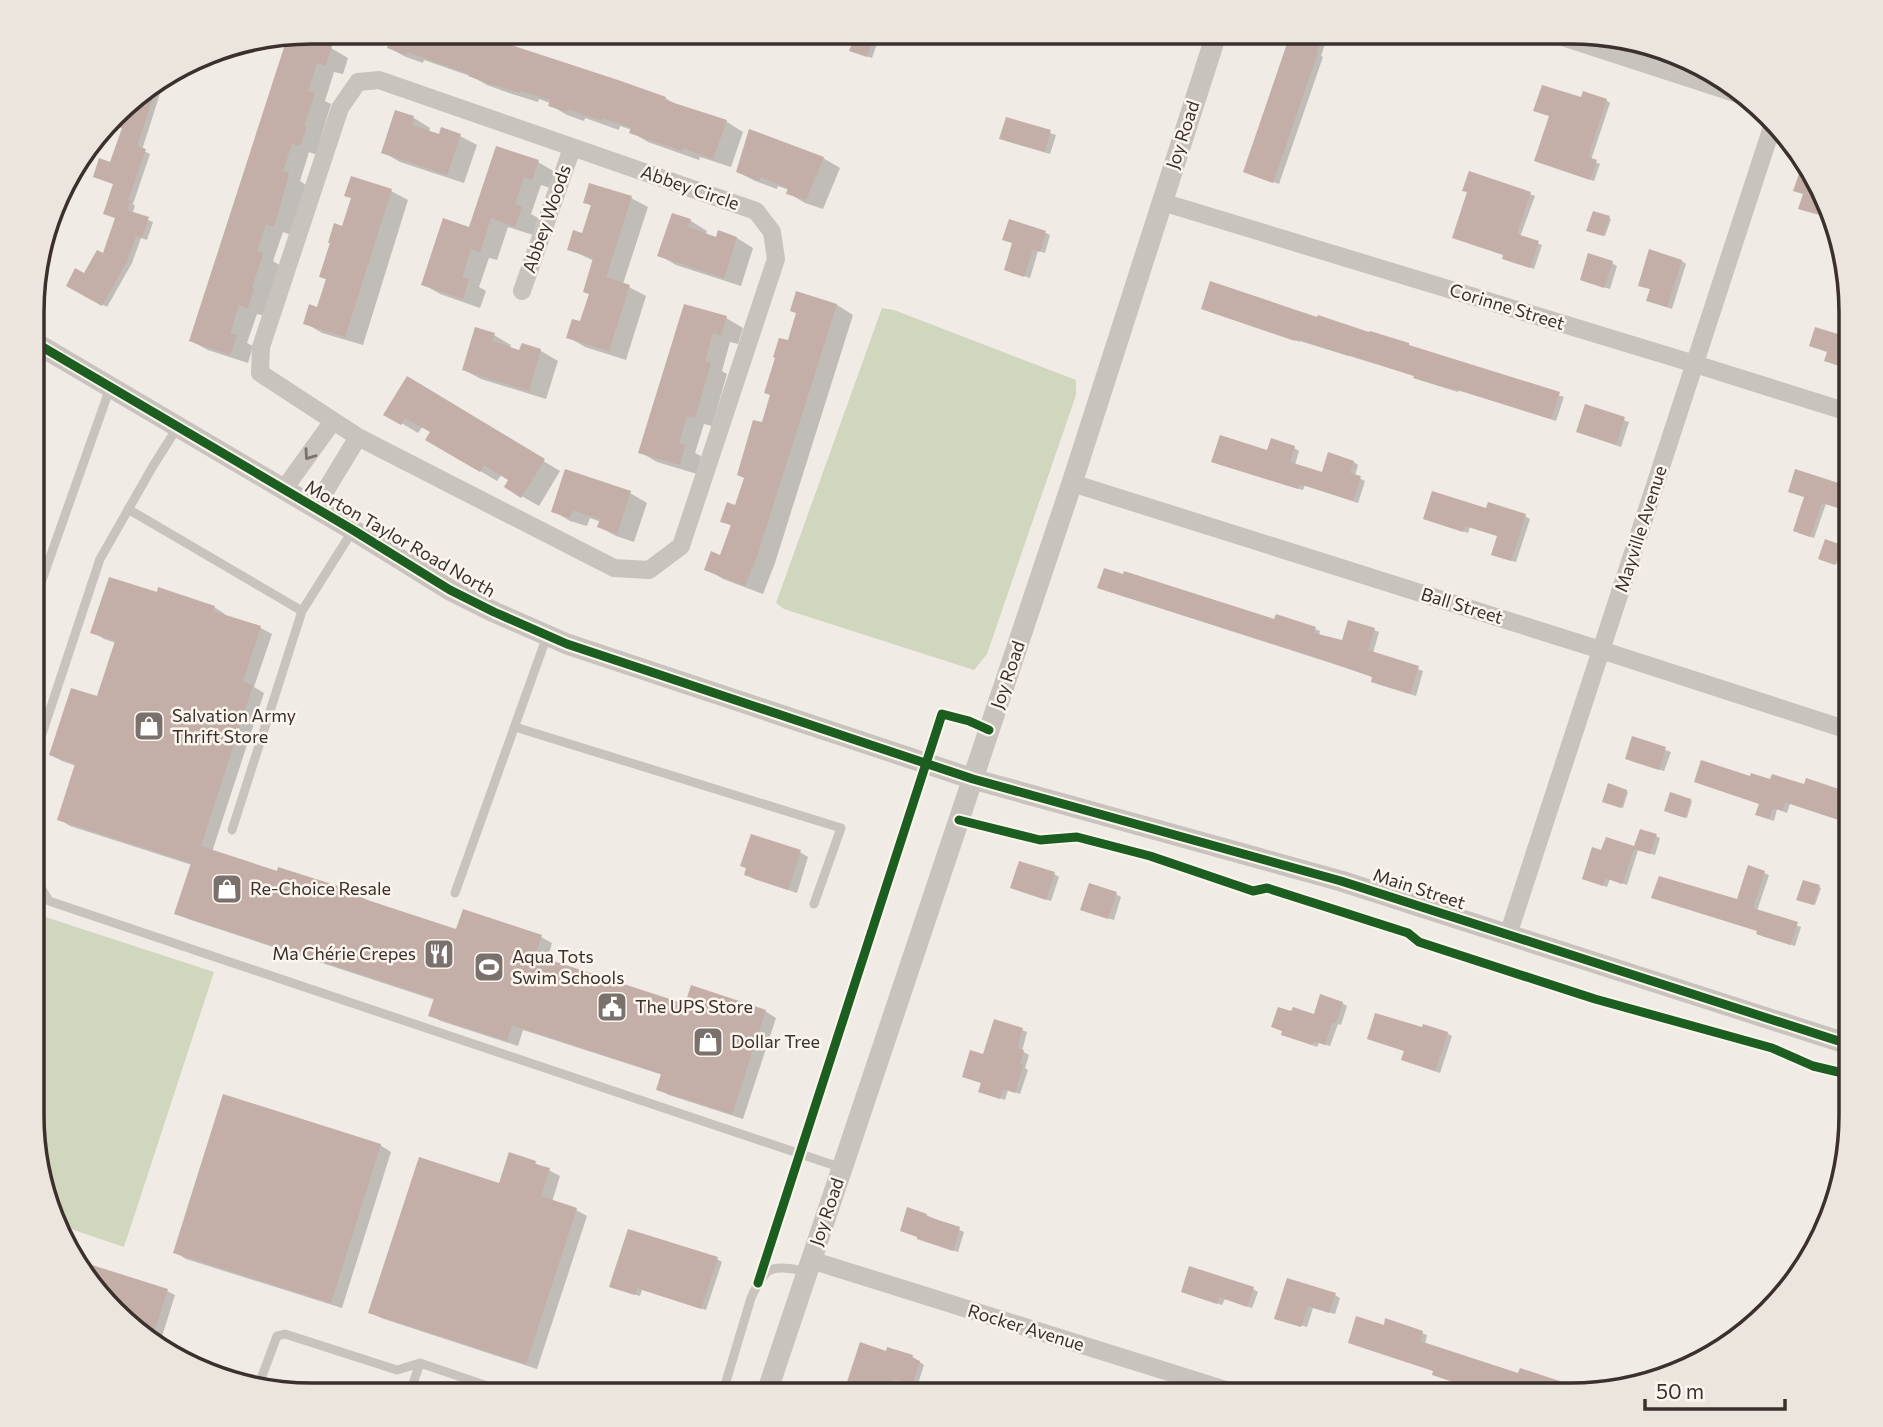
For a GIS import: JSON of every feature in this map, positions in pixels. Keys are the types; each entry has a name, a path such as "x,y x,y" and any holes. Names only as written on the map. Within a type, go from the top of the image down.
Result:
{"street":[{"name":"Joy Road","path":"770,1383 1072,483 1213,44"},
{"path":"1584,44 1717,87"},
{"name":"Abbey Circle","path":"379,80 572,148 756,211 772,232 776,259 681,546 649,570 614,568 358,437 260,373 261,347 340,108 358,82 379,80"},
{"name":"Mayville Avenue","path":"1508,935 1770,132"},
{"name":"Abbey Woods","path":"522,291 572,148"},
{"name":"Corinne Street","path":"1161,202 1839,409"},
{"name":"Morton Taylor Road North","path":"44,348 285,489 450,590 494,612 547,636 973,779"},
{"path":"285,489 332,421"},
{"path":"315,508 358,437"},
{"name":"Ball Street","path":"1072,483 1601,649 1839,727"},
{"name":"Main Street","path":"973,779 1341,881 1839,1041"},
{"name":"Rocker Avenue","path":"809,1266 1202,1383"}],"lane":[{"path":"44,575 111,387"},
{"path":"44,728 100,559 178,426"},
{"path":"128,509 302,611"},
{"path":"232,830 302,611 352,530"},
{"path":"455,893 547,636"},
{"path":"515,727 841,828 814,904"},
{"path":"44,893 49,901 842,1168"},
{"path":"726,1383 751,1298 766,1271 780,1267 809,1266"},
{"path":"261,1378 277,1336 285,1334 397,1370 420,1363 479,1383"},
{"path":"413,1383 420,1363"},
{"path":"466,1383 467,1379"}],"green space":[{"path":"882,308 894,310 1076,380 1076,395 987,654 974,670 784,609 776,603"},
{"path":"44,917 214,972 124,1247 68,1228 53,1185 44,1133"}],"building":[{"path":"333,44 325,66 317,63 308,91 315,93 304,126 307,127 300,146 292,144 283,171 289,173 280,207 274,227 266,224 257,251 263,254 248,308 239,305 230,333 237,335 230,355 189,341 285,45"},
{"path":"388,44 508,44 727,120 713,159 629,133 631,128 603,118 602,121 568,109 567,112 548,106 550,100 490,84 407,52 406,55 387,48"},
{"path":"852,44 871,44 867,57 849,51"},
{"path":"1287,44 1319,44 1273,183 1243,172"},
{"path":"1542,85 1581,97 1583,91 1607,99 1588,157 1597,160 1590,180 1534,161 1549,116 1533,111"},
{"path":"154,96 137,146 146,149 127,210 149,217 142,238 136,236 127,261 102,306 66,286 75,268 84,273 97,250 103,253 115,218 103,214 113,184 93,177 99,158 110,162 122,128 118,126"},
{"path":"395,110 414,116 412,125 439,134 441,127 461,134 447,175 381,153"},
{"path":"1006,117 1051,130 1045,152 999,139"},
{"path":"749,129 824,157 806,200 786,194 788,188 761,177 759,181 736,172"},
{"path":"496,146 539,160 532,180 524,177 515,204 522,207 515,227 491,218 480,252 471,249 462,277 469,279 463,299 421,285 443,218 469,227"},
{"path":"1469,171 1531,192 1517,234 1539,241 1530,268 1502,259 1503,255 1452,238 1467,192 1462,191"},
{"path":"1799,172 1821,216 1798,209 1803,194 1793,191"},
{"path":"351,176 392,189 345,337 303,324 309,304 317,307 326,279 319,277 334,223 342,226 351,198 344,196"},
{"path":"589,183 632,196 606,277 630,285 609,351 566,338 572,319 580,321 589,294 583,292 593,258 567,250 573,230 582,233 591,205 583,203"},
{"path":"1593,211 1610,216 1603,236 1586,231"},
{"path":"672,213 691,219 688,227 716,237 718,230 737,237 724,278 657,256"},
{"path":"1009,219 1046,231 1040,252 1033,249 1024,277 1004,270 1012,243 1002,240"},
{"path":"1649,249 1682,260 1667,307 1646,301 1650,289 1638,286"},
{"path":"1588,253 1613,261 1604,288 1580,280"},
{"path":"1210,281 1560,392 1551,419 1413,378 1414,376 1349,355 1295,341 1201,309"},
{"path":"796,291 837,304 758,553 745,586 704,570 711,551 720,555 731,525 720,522 727,502 735,505 744,478 737,475 753,420 762,422 770,395 764,393 775,358 773,357 779,338 788,340 796,313 790,311"},
{"path":"684,304 727,316 721,336 713,333 705,361 711,363 695,418 687,416 679,443 685,445 680,465 638,453"},
{"path":"475,327 495,333 492,341 519,350 522,343 541,349 529,391 462,370"},
{"path":"1815,327 1839,334 1839,366 1824,361 1827,352 1809,346"},
{"path":"407,376 545,459 521,498 504,487 508,480 484,465 480,472 425,440 430,432 405,418 401,425 383,415"},
{"path":"1585,404 1625,417 1616,445 1576,432"},
{"path":"1220,435 1267,450 1271,438 1295,446 1290,462 1322,472 1328,452 1354,461 1350,473 1361,476 1353,501 1299,484 1298,489 1211,462"},
{"path":"565,469 631,491 617,534 597,527 600,519 573,510 570,518 551,512"},
{"path":"1795,469 1839,483 1839,508 1822,503 1810,537 1793,531 1804,497 1788,492"},
{"path":"1432,491 1486,508 1488,502 1526,514 1511,561 1491,555 1497,536 1465,526 1463,532 1423,519"},
{"path":"1825,539 1839,544 1835,565 1818,559"},
{"path":"1104,568 1123,574 1124,571 1274,619 1276,614 1316,627 1314,633 1342,640 1348,620 1375,628 1368,650 1419,666 1410,694 1371,682 1372,677 1324,660 1097,588"},
{"path":"109,577 157,592 158,587 215,606 213,611 261,626 243,681 253,685 201,846 277,871 278,867 357,892 355,896 456,929 463,909 542,935 535,955 685,1004 691,985 766,1010 732,1114 656,1090 661,1074 512,1025 507,1041 428,1016 434,998 174,914 191,863 57,820 75,764 49,755 71,688 97,696 115,641 90,633"},
{"path":"1632,736 1666,747 1659,770 1625,759"},
{"path":"1701,760 1750,776 1751,773 1770,779 1772,774 1804,784 1806,778 1839,789 1839,820 1785,802 1782,811 1773,808 1769,819 1755,815 1759,804 1694,782"},
{"path":"1608,783 1627,790 1621,808 1602,802"},
{"path":"1670,792 1691,799 1685,818 1664,811"},
{"path":"1640,829 1657,834 1650,854 1634,849 1622,884 1605,878 1603,886 1582,879 1592,847 1601,850 1606,837 1634,846"},
{"path":"751,834 801,850 788,890 744,875 746,868 740,866"},
{"path":"1019,861 1055,872 1046,900 1010,888"},
{"path":"1748,865 1765,871 1753,908 1798,922 1790,945 1756,934 1757,931 1651,898 1659,876 1737,899"},
{"path":"1803,880 1820,885 1813,905 1796,900"},
{"path":"1089,883 1117,892 1108,919 1080,910"},
{"path":"1320,994 1343,1002 1336,1023 1332,1022 1325,1045 1314,1041 1312,1045 1281,1035 1282,1031 1271,1027 1278,1007 1291,1011 1293,1007 1314,1014"},
{"path":"1375,1013 1448,1032 1435,1071 1401,1060 1404,1051 1367,1039"},
{"path":"994,1019 1023,1028 1017,1048 1024,1050 1020,1064 1023,1065 1015,1093 1003,1089 1000,1099 978,1092 981,1083 962,1077 970,1050 983,1054"},
{"path":"223,1094 381,1144 331,1303 173,1253"},
{"path":"509,1152 550,1168 541,1196 577,1208 526,1364 368,1313 419,1157 499,1183"},
{"path":"907,1207 960,1227 953,1251 900,1231"},
{"path":"628,1229 718,1257 701,1309 637,1288 635,1295 609,1287"},
{"path":"89,1264 168,1289 154,1332 122,1305"},
{"path":"1189,1266 1254,1287 1247,1307 1219,1297 1217,1304 1181,1292"},
{"path":"1287,1278 1336,1293 1329,1313 1308,1306 1301,1327 1274,1319"},
{"path":"1356,1316 1384,1325 1385,1318 1423,1331 1420,1341 1518,1373 1520,1368 1566,1383 1456,1383 1432,1375 1433,1371 1348,1343"},
{"path":"860,1342 886,1351 887,1347 913,1355 912,1358 920,1361 913,1383 893,1379 892,1383 847,1382"}],"cycle path":[{"path":"44,348 450,590 567,644 973,779 1341,881 1839,1041"},
{"path":"758,1283 942,714 989,730"},
{"path":"959,820 1040,840 1077,837 1150,856 1253,891 1267,888 1408,933 1419,942 1595,999 1772,1048 1813,1066 1839,1072"}],"place":[{"name":"Salvation Army Thrift Store","path":"149,726"},
{"name":"Re-Choice Resale","path":"227,889"},
{"name":"Ma Chérie Crepes","path":"439,954"},
{"name":"Aqua Tots Swim Schools","path":"489,967"},
{"name":"The UPS Store","path":"612,1007"},
{"name":"Dollar Tree","path":"708,1042"}]}
